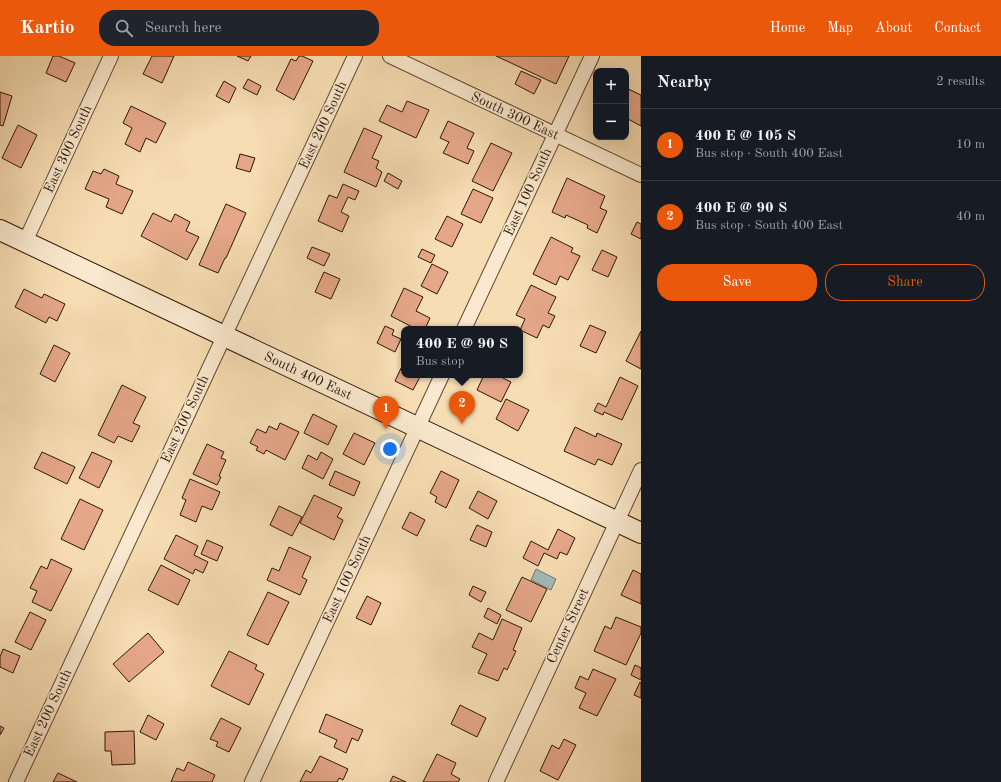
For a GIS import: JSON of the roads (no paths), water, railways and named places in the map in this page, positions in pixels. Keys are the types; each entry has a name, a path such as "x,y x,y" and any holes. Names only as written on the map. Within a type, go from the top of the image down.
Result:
{"street":[{"name":"East 300 South","path":"25,242 111,56"},
{"name":"East 200 South","path":"16,782 355,56"},
{"name":"South 300 East","path":"390,56 641,175"},
{"name":"East 100 South","path":"465,326 592,56"},
{"name":"South 400 East","path":"0,230 641,533"},
{"name":"East 100 South","path":"252,782 441,378"},
{"name":"Center Street","path":"496,782 641,470"}],"water":[{"path":"536,569 556,579 551,590 531,580"}],"place":[{"name":"400 E @ 90 S","path":"462,424"},
{"name":"400 E @ 105 S","path":"386,429"}]}
